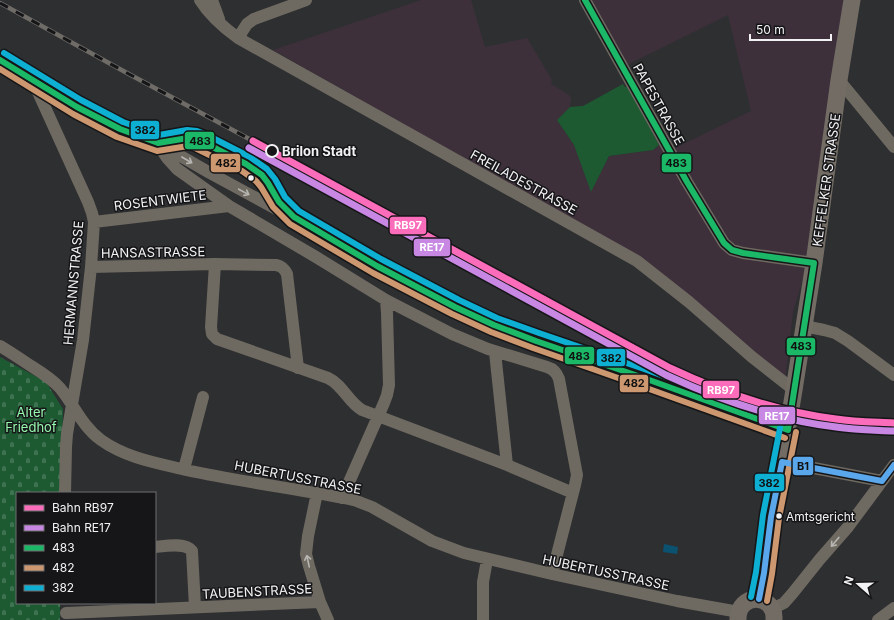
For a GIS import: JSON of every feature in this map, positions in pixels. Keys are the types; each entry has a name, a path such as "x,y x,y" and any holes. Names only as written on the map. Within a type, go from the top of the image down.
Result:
{"street":[{"name":"FREILADESTRASSE","path":"200,0 209,13 238,38 633,258 660,278 752,357 794,390"},
{"name":"FREILADESTRASSE","path":"212,0 215,12 222,25"},
{"path":"238,38 247,24 254,19 306,0"},
{"name":"PAPESTRASSE","path":"585,0 687,182 724,243 732,250 742,253 814,263"},
{"name":"KEFFELKER STRASSE","path":"769,610 768,547 771,517 788,430 852,0"},
{"path":"0,60 106,123 161,145 210,173 290,215 378,266 455,307 494,325 536,341 788,430"},
{"path":"839,80 894,147"},
{"name":"HERMANNSTRASSE","path":"33,81 88,202 94,222 91,267 82,347 66,447 65,492"},
{"path":"161,145 188,138 195,139 246,164 262,175 268,182 275,196 290,215"},
{"name":"ROSENTWIETE","path":"161,145 167,158 177,169 229,206 386,300 452,334 495,352 554,370 559,379 576,469 576,480 573,493"},
{"name":"ROSENTWIETE","path":"94,222 229,206"},
{"name":"HANSASTRASSE","path":"215,264 211,327 212,334 217,339 333,380 358,408 377,417 507,465 573,493"},
{"name":"HANSASTRASSE","path":"91,267 215,264 276,265 283,268 287,274 298,368"},
{"path":"342,498 387,394 389,385 386,300"},
{"path":"804,326 824,330 848,341 894,375"},
{"name":"HUBERTUSSTRASSE","path":"0,346 50,378 72,404 88,428 101,440 116,449 146,461 361,502 432,542 464,554 738,616"},
{"path":"495,352 507,465"},
{"path":"184,469 202,397"},
{"path":"782,462 882,481"},
{"path":"738,616 740,609 745,603 752,600 769,610 787,601 848,526 894,465"},
{"path":"317,493 308,536 306,554 320,600 328,620"},
{"path":"552,574 573,493"},
{"name":"TAUBENSTRASSE","path":"156,547 182,545 190,548 192,551 195,608"},
{"path":"483,620 483,582 487,560"},
{"name":"TAUBENSTRASSE","path":"66,612 195,608 320,600"},
{"path":"878,620 894,608"}],"shaded area":[{"path":"421,0 471,0 485,47 527,38 552,80 551,84 569,95 571,99 570,107 557,120 574,145 591,191 609,156 653,150 659,145 654,137 675,148 751,111 728,15 627,65 589,0 849,0 815,238 793,312 785,381 635,254 273,50"}],"green space":[{"path":"623,84 625,87 628,86 659,145 653,150 609,156 591,192 574,145 557,120 570,107 583,106"},
{"path":"259,178 268,193 266,197 255,193 262,190 262,187 252,182"},
{"name":"Alter Friedhof","path":"0,357 46,382 63,409 61,492 16,492 16,604 60,604 60,620 0,620"}],"water":[{"path":"664,544 678,547 677,554 663,552"}],"railway":[{"path":"0,3 253,141"}],"rail line":[{"name":"RB97","path":"253,141 670,368 710,386 793,412 843,420 894,423"},
{"name":"RE17","path":"249,148 666,375 686,384 749,408 814,424 865,430 894,431"}],"transit line":[{"name":"483","path":"585,0 687,182 724,243 732,250 743,253 814,263"},
{"name":"382","path":"4,53 81,100 123,122 159,135 187,130 197,131 250,157 267,169 275,179 285,197 299,211 381,259 497,318 791,422"},
{"name":"483","path":"0,60 77,107 120,129 158,143 188,138 201,141 246,164 262,175 279,202 294,217 377,266 455,307 494,325 536,341 788,430"},
{"name":"482","path":"0,69 73,114 117,137 157,151 188,146 193,147 242,171 256,181 273,207 290,224 373,273 452,314 491,332 533,348 785,438"},
{"name":"483","path":"788,430 814,263"},
{"name":"382","path":"751,597 756,572 763,515 780,428"},
{"name":"482","path":"767,601 779,518 796,432"},
{"name":"B1","path":"759,599 771,517 782,462 882,481 894,465"}],"place":[{"name":"Brilon Stadt","path":"272,151"},
{"name":"Amtsgericht","path":"779,516"}]}
